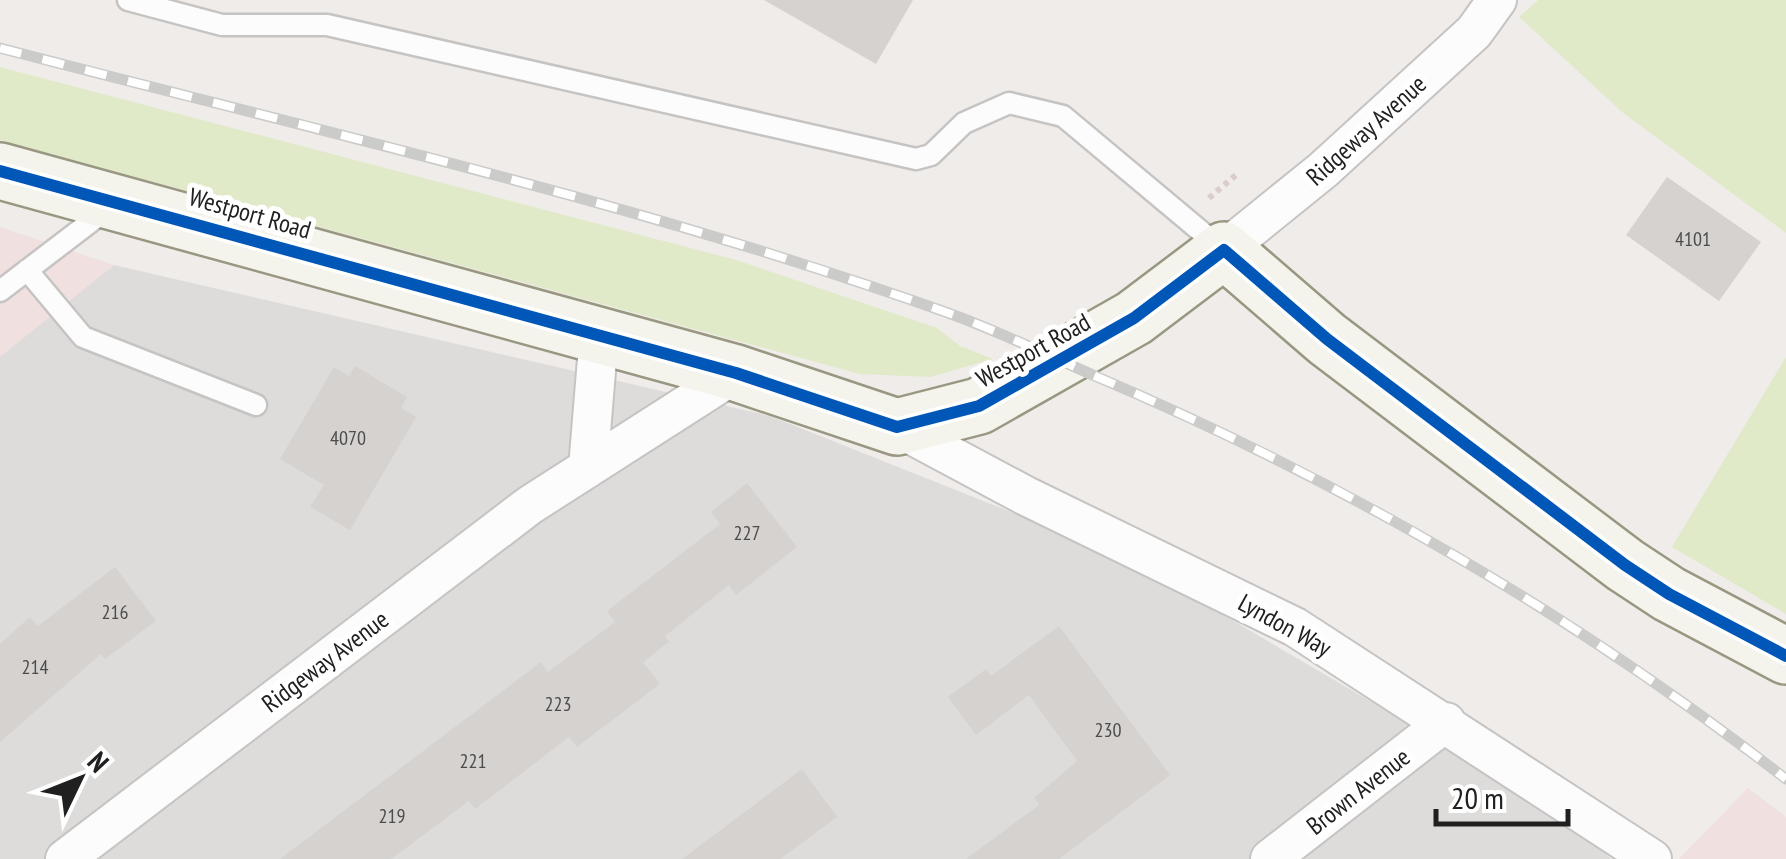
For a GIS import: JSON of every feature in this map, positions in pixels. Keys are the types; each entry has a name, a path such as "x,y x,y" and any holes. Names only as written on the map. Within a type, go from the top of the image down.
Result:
{"main road":[{"name":"Westport Road","path":"0,170 736,372 897,427 979,406 1029,379 1134,318 1224,250"},
{"path":"1224,250 1327,339 1600,547 1669,594 1786,656"}],"street":[{"name":"Ridgeway Avenue","path":"1224,250 1323,170 1474,32 1497,0"},
{"path":"588,468 599,335"},
{"name":"Ridgeway Avenue","path":"65,859 530,505 736,372"},
{"name":"Lyndon Way","path":"897,427 1026,496 1295,627 1652,859"},
{"name":"Brown Avenue","path":"1270,859 1446,722"}],"lane":[{"path":"128,0 222,25 327,25 916,159 931,155 964,123 1009,103 1063,116 1224,250"},
{"path":"0,291 118,201"},
{"path":"28,270 83,338 256,405"}],"shaded area":[{"path":"0,227 114,265 0,357"},
{"path":"114,265 770,416 1124,557 1536,798 1612,859 0,859 0,353"},
{"path":"1748,788 1786,817 1786,859 1679,859"}],"green space":[{"path":"1538,0 1786,0 1786,233 1622,112 1519,17"},
{"path":"0,67 736,260 937,328 960,346 993,359 930,377 860,374 0,140"},
{"path":"1786,357 1786,614 1672,547"}],"building":[{"path":"764,0 913,0 876,64"},
{"path":"1667,177 1761,242 1719,301 1626,235"},
{"path":"355,366 407,397 401,408 416,417 350,530 310,507 324,485 280,459 334,367 349,376"},
{"path":"747,483 797,547 736,595 729,585 665,636 669,642 643,662 660,684 577,747 569,737 475,809 469,801 391,859 280,859 541,662 548,672 615,622 607,611 720,524 711,512"},
{"path":"115,567 156,621 105,659 101,654 0,742 0,644 30,617 38,626"},
{"path":"1059,626 1170,775 1059,859 966,859 1039,805 1034,798 1077,761 1029,695 976,735 948,697 986,669 991,676"},
{"path":"802,769 837,817 780,859 682,859"}],"railway":[{"path":"0,48 598,203 834,274 988,328 1278,460 1454,555 1623,661 1786,779"}],"cycle path":[{"path":"0,171 736,373 897,427 979,406 1134,318 1224,250 1327,339 1625,565 1669,594 1786,656"}]}
